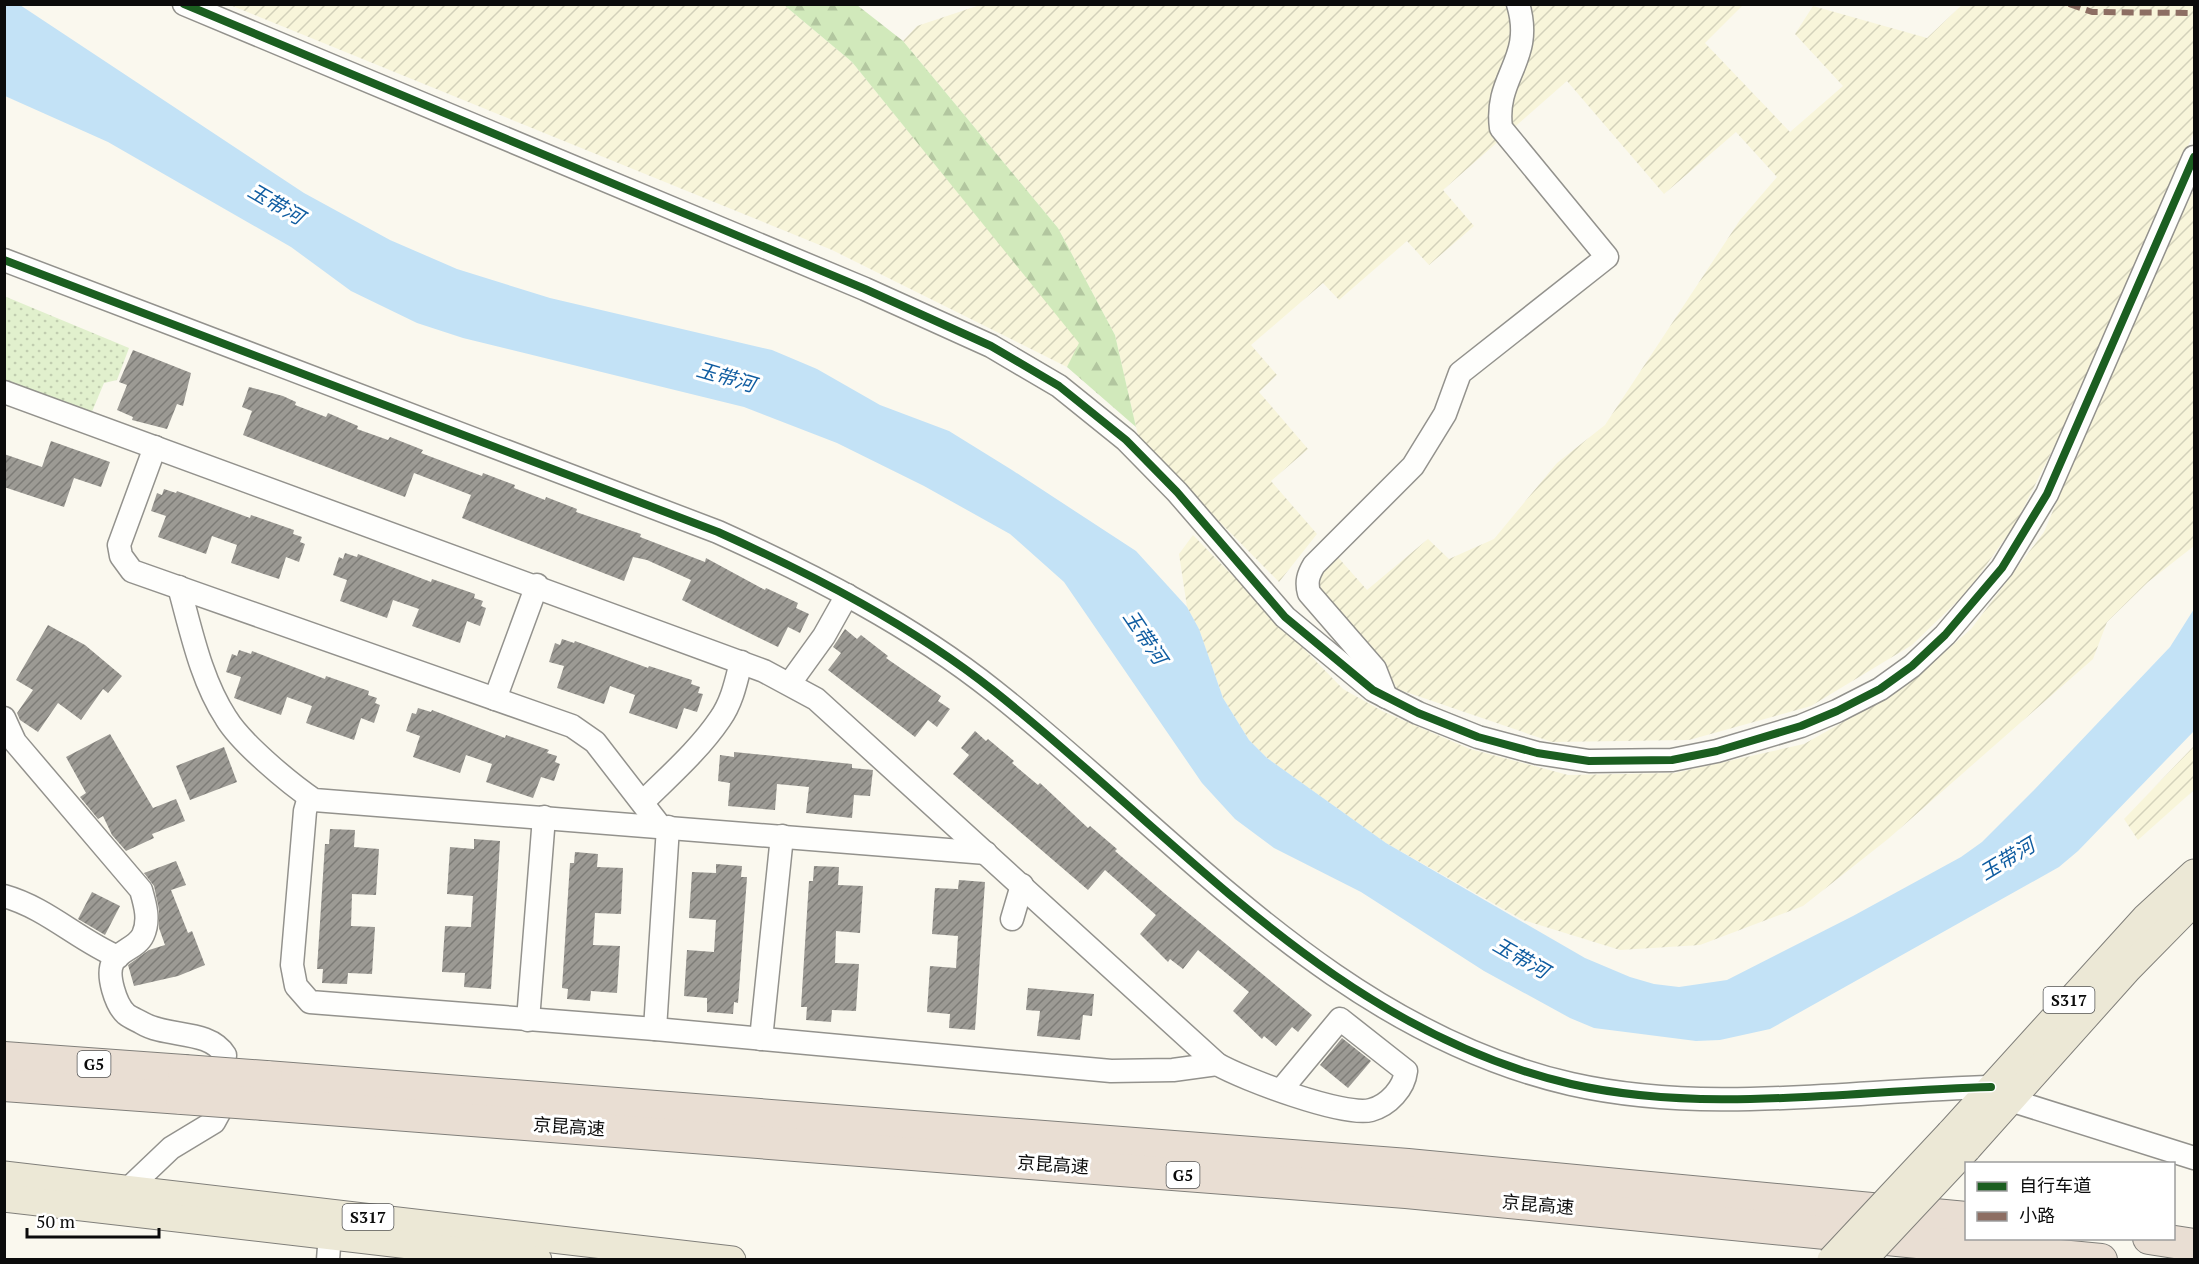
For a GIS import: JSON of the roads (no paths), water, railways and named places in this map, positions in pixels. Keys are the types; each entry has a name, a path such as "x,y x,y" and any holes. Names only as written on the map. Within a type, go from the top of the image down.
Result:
{"highway":[{"name":"京昆高速","path":"4,1058 183,1084 1408,1165 1965,1218"},
{"name":"京昆高速","path":"4,1085 183,1084"},
{"name":"京昆高速","path":"265,1090 1406,1192 2101,1260"},
{"path":"2156,1240 2194,1245"}],"main road":[{"name":"S317","path":"2001,1094 2145,918 2194,873"},
{"name":"S317","path":"1863,1260 1958,1141 2001,1094 2194,902"},
{"name":"S317","path":"1831,1260 1958,1141"},
{"name":"S317","path":"4,1175 732,1260"},
{"name":"S317","path":"4,1198 329,1247 538,1260"}],"street":[{"path":"184,4 865,289 949,325 1024,364 1059,386 1126,440 1177,492 1285,617 1328,655 1386,697 1447,726 1507,746 1571,759 1629,763 1683,758 1761,740 1837,711 1880,688 1912,666 1945,635 1985,591 2018,545 2047,494 2194,158"},
{"path":"1386,697 1375,669 1309,593 1307,582 1314,565 1413,466 1445,414 1460,373 1607,257 1501,128 1499,111 1502,95 1516,64 1524,38 1518,4"},
{"path":"4,260 718,532 847,595 918,638 991,689 1265,924 1333,976 1462,1048 1570,1084 1660,1096 1722,1099 1789,1098 1890,1090 2001,1094 2194,1158"},
{"path":"4,392 537,585 741,662 790,683 816,699 1217,1064 1248,1081 1338,1107 1369,1110 1384,1105 1393,1097 1401,1088 1406,1071 1340,1019 1281,1090"},
{"path":"155,447 119,545 121,556 132,571 495,699 582,732 595,742 664,826 655,1029"},
{"path":"495,699 537,585"},
{"path":"179,587 192,636 226,718 237,732 314,800 986,853"},
{"path":"790,683 824,636 847,595"},
{"path":"643,802 680,766 720,719 733,692 741,662"},
{"path":"4,718 15,742 141,890 147,917 144,933 139,943 118,957 112,967 113,988 126,1014 150,1028 215,1042 225,1055 220,1111 214,1122 171,1148 129,1188"},
{"path":"309,797 305,811 292,965 296,986 302,995 310,1002 320,1005 655,1029 1111,1071 1173,1070 1217,1064"},
{"path":"528,1020 544,817"},
{"path":"761,1039 782,836"},
{"path":"1012,919 1022,885"},
{"path":"4,896 21,901 51,916 93,946 118,957"}],"water":[{"name":"玉带河","path":"5,4 20,5 304,193 390,240 457,269 550,298 772,350 817,369 880,405 949,431 1136,551 1187,607 1199,629 1223,698 1249,740 1267,758 1386,843 1585,958 1630,977 1654,984 1679,987 1727,980 1853,916 1961,857 1982,842 2035,789 2170,647 2194,609 2194,731 2078,851 2059,867 1770,1029 1720,1040 1696,1041 1594,1028 1570,1018 1484,971 1361,892 1274,848 1235,819 1202,783 1064,582 1010,534 924,486 837,443 744,407 463,338 417,323 351,291 291,247 108,142 5,96"}]}
